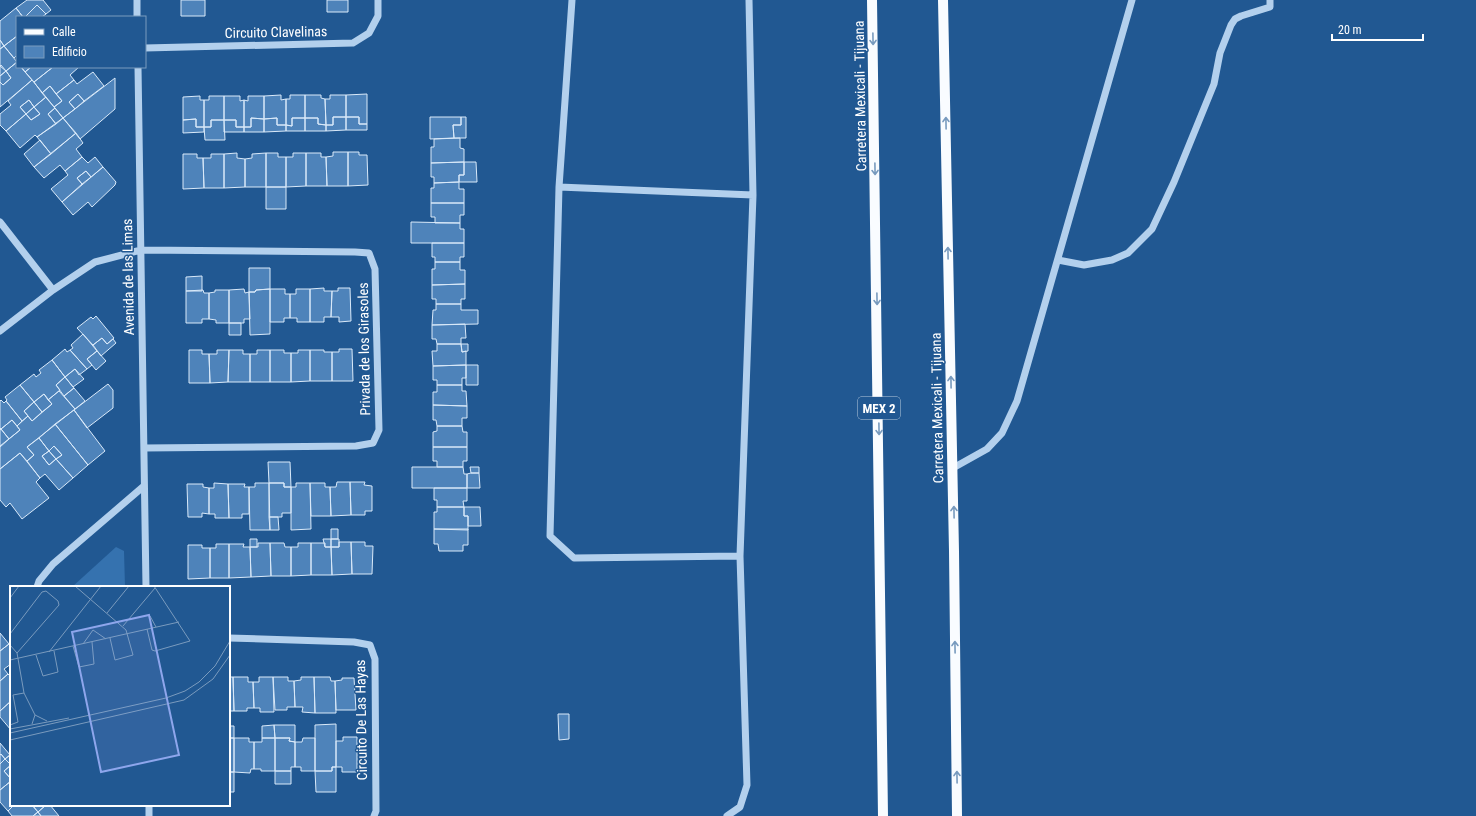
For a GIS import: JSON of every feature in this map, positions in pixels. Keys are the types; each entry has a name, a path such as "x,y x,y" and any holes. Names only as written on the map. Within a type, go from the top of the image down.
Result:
{"main road":[{"name":"Carretera Mexicali - Tijuana","path":"872,0 883,816"},
{"name":"Carretera Mexicali - Tijuana","path":"943,0 953,468 957,816"}],"street":[{"path":"137,0 137,16"},
{"name":"Circuito Clavelinas","path":"146,48 353,44 369,33 378,16 378,0"},
{"path":"572,0 559,187 550,536 574,558 740,556"},
{"path":"727,816 740,807 747,785 740,556 753,195 749,0"},
{"path":"953,468 987,449 1002,433 1017,401 1132,0"},
{"path":"1058,260 1084,265 1112,260 1128,253 1152,228 1174,182 1214,84 1220,53 1231,24 1235,19 1241,16 1270,7 1270,0"},
{"name":"Avenida de las Limas","path":"138,68 146,586"},
{"path":"559,187 753,195"},
{"path":"0,222 53,290"},
{"path":"0,331 53,290 96,262 141,250"},
{"name":"Privada de los Girasoles","path":"141,250 369,253 375,268 379,430 373,443 356,446 144,448"},
{"path":"37,586 39,581 53,564 144,486"},
{"name":"Circuito De Las Hayas","path":"230,638 354,642 370,645 375,659 376,811 374,816"}],"shaded area":[{"path":"116,547 124,551 125,586 73,586"}],"building":[{"path":"27,0 43,0 51,10 46,14 37,5 26,16 22,16 16,8"},
{"path":"181,0 205,0 205,16 181,16"},
{"path":"327,0 348,0 348,12 327,12"},
{"path":"37,5 46,14 43,16 26,16"},
{"path":"16,8 22,16 16,16 16,37 4,46 0,40 0,21"},
{"path":"16,37 16,56 14,58 4,46"},
{"path":"0,40 4,46 0,49"},
{"path":"4,46 16,61 16,63 6,71 0,66 0,49"},
{"path":"16,63 16,68 22,68 32,80 0,107 0,82 3,85 11,78 6,71"},
{"path":"1,65 6,71 0,76 0,66"},
{"path":"22,68 30,68 25,72"},
{"path":"30,68 52,68 34,82 25,72"},
{"path":"52,68 78,68 70,75 74,80 56,94 50,86 42,93 34,82"},
{"path":"6,71 11,78 3,85 0,82 0,76"},
{"path":"93,72 104,86 84,101 78,94 69,102 75,109 63,118 54,107 62,101 56,94 74,80 77,84"},
{"path":"115,78 115,109 80,139 63,118"},
{"path":"32,80 46,97 34,107 29,100 20,107 26,114 6,131 0,125 0,114 11,105 8,101"},
{"path":"50,86 62,101 54,107 42,93"},
{"path":"78,94 84,101 75,109 69,102"},
{"path":"367,94 367,124 359,124 359,117 346,117 346,95"},
{"path":"281,95 281,100 286,99 286,125 277,125 277,118 264,119 264,96"},
{"path":"290,95 305,95 305,118 292,118 292,126 286,125 286,99 290,99"},
{"path":"305,95 321,95 321,98 325,99 326,125 318,124 318,118 305,118"},
{"path":"330,95 346,95 346,117 333,117 333,125 326,125 325,99 330,99"},
{"path":"200,96 200,100 204,100 204,127 196,127 196,119 183,120 183,97"},
{"path":"209,96 224,96 224,120 211,120 211,127 204,127 204,100 209,100"},
{"path":"224,96 240,96 240,101 244,100 244,127 236,127 236,120 224,120"},
{"path":"248,96 264,96 264,119 251,118 251,127 244,127 244,100 248,101"},
{"path":"46,97 55,108 48,114 56,124 37,137 35,135 20,148 6,131 26,114 31,120 40,114 34,107"},
{"path":"29,100 34,107 26,114 20,107"},
{"path":"34,107 40,114 31,120 26,114"},
{"path":"55,108 63,118 56,124 48,114"},
{"path":"333,117 346,117 346,130 326,131 326,125 333,125"},
{"path":"346,117 359,117 359,124 367,124 367,130 346,130"},
{"path":"430,117 461,117 461,125 453,125 454,138 430,139"},
{"path":"461,117 466,117 466,138 454,138 453,125 461,125"},
{"path":"63,118 76,133 51,154 37,137"},
{"path":"251,118 264,119 264,132 244,132 244,127 251,127"},
{"path":"277,118 277,125 286,125 286,131 264,132 264,119"},
{"path":"292,118 305,118 305,131 286,131 286,125 292,126"},
{"path":"305,118 318,118 318,124 326,125 326,131 305,131"},
{"path":"196,119 196,127 204,127 204,132 183,133 183,120"},
{"path":"211,120 224,120 225,140 205,140 204,127 211,127"},
{"path":"224,120 236,120 236,127 244,127 244,132 224,132"},
{"path":"76,133 83,143 76,149 82,157 65,171 60,165 44,178 34,167"},
{"path":"460,138 460,148 464,149 464,162 431,163 431,147 434,147 434,139"},
{"path":"40,140 51,154 34,167 24,154"},
{"path":"333,152 348,152 348,186 327,186 326,157 333,156"},
{"path":"348,152 359,152 359,155 367,155 368,185 348,186"},
{"path":"237,153 237,158 245,159 245,187 224,188 224,154"},
{"path":"266,153 278,153 278,157 286,157 286,187 266,187"},
{"path":"266,153 266,187 245,187 245,159 252,158 252,154"},
{"path":"293,153 306,153 306,186 286,187 286,157 293,157"},
{"path":"306,153 321,153 321,157 326,157 327,186 306,186"},
{"path":"183,154 197,154 197,158 203,158 204,188 183,189"},
{"path":"211,154 224,154 224,188 204,188 203,158 211,158"},
{"path":"82,157 88,163 95,157 103,167 91,177 86,171 77,178 82,184 62,202 51,189 68,175 65,171"},
{"path":"464,162 476,162 477,182 459,182 459,175 464,175"},
{"path":"464,162 464,175 459,175 459,182 434,183 434,177 431,177 431,163"},
{"path":"103,167 116,182 115,185 92,207 88,202 73,215 62,202"},
{"path":"86,171 91,177 82,184 77,178"},
{"path":"459,182 459,189 464,189 464,203 431,203 431,188 434,188 434,183"},
{"path":"266,187 286,187 286,209 266,209"},
{"path":"431,203 464,203 464,215 460,215 460,223 435,223 435,217 431,217"},
{"path":"411,222 460,223 460,229 464,229 464,243 411,243"},
{"path":"432,243 464,243 464,257 460,257 460,262 435,262 435,257 432,257"},
{"path":"435,262 460,262 460,270 465,270 465,284 432,285 432,269 435,269"},
{"path":"249,268 270,268 270,289 249,292"},
{"path":"202,276 202,291 186,291 186,277"},
{"path":"465,284 465,299 461,299 461,304 436,304 436,299 432,299 432,285"},
{"path":"324,288 324,291 332,291 331,317 324,317 324,322 310,322 310,289"},
{"path":"338,288 350,288 351,321 339,322 339,317 331,317 332,291 338,291"},
{"path":"244,289 245,293 249,292 250,319 244,319 244,323 229,323 229,290"},
{"path":"270,289 285,289 285,294 290,294 290,318 284,318 284,322 270,322"},
{"path":"270,289 270,334 250,335 249,292"},
{"path":"296,289 310,289 310,322 297,322 297,318 290,318 290,294 296,294"},
{"path":"203,290 204,293 209,293 209,319 202,319 202,323 186,323 186,291"},
{"path":"215,290 229,290 229,323 216,323 216,320 209,319 209,293 215,292"},
{"path":"436,304 461,304 461,310 478,310 478,324 432,325 433,310 436,310"},
{"path":"96,316 114,338 107,344 102,338 93,345 77,328 91,317 93,319"},
{"path":"229,323 241,323 241,335 229,335"},
{"path":"465,324 466,338 461,338 461,344 437,344 436,339 432,339 432,325"},
{"path":"83,334 97,351 87,359 92,365 87,369 70,350 73,348 71,345"},
{"path":"102,338 107,344 113,339 116,343 101,356 93,345"},
{"path":"437,344 461,344 462,352 466,351 466,365 433,366 432,351 437,351"},
{"path":"461,344 468,344 468,351 462,352"},
{"path":"65,349 67,352 70,350 87,369 79,375 75,369 65,377 52,360"},
{"path":"339,349 352,349 353,381 332,381 332,352 339,352"},
{"path":"189,350 202,350 202,354 209,354 210,383 189,383"},
{"path":"217,350 229,350 228,382 210,383 209,354 217,354"},
{"path":"229,350 243,350 243,354 250,354 250,382 228,382"},
{"path":"257,350 270,350 270,382 250,382 250,354 257,354"},
{"path":"270,350 284,350 284,353 291,353 291,382 270,382"},
{"path":"298,350 310,350 310,381 291,382 291,353 298,353"},
{"path":"310,350 324,350 324,352 332,352 332,381 310,381"},
{"path":"97,351 106,361 96,370 87,359"},
{"path":"52,360 65,377 56,385 60,390 48,400 44,394 34,402 20,385 34,374 36,377 41,373 39,370"},
{"path":"466,365 478,365 478,385 466,385"},
{"path":"466,365 466,378 462,378 462,385 437,385 437,380 433,380 433,366"},
{"path":"75,369 84,379 73,387 65,377"},
{"path":"65,377 74,388 64,396 56,385"},
{"path":"108,384 113,390 113,408 87,428 74,410"},
{"path":"20,385 34,402 24,411 28,416 22,421 6,401 7,400 5,397"},
{"path":"437,385 462,385 462,391 466,391 467,406 433,405 433,392 437,392"},
{"path":"74,388 85,401 75,409 64,396"},
{"path":"59,391 75,409 27,447 34,455 27,461 20,453 0,469 0,446 20,430 17,426 28,416 32,421 52,404 48,400"},
{"path":"44,394 52,404 42,412 34,402"},
{"path":"1,400 4,403 6,401 22,421 17,426 12,420 1,429 0,428"},
{"path":"34,402 42,412 32,421 24,411"},
{"path":"433,405 467,406 467,418 462,418 462,426 437,426 436,420 433,420"},
{"path":"74,410 105,451 88,465 55,424"},
{"path":"12,420 20,430 9,439 1,429"},
{"path":"55,424 88,465 73,478 56,459 62,455 54,446 49,451 39,438"},
{"path":"437,426 462,426 463,432 467,432 467,447 433,447 433,432 437,431"},
{"path":"1,429 9,439 0,447 0,430"},
{"path":"39,438 49,451 42,456 49,465 56,459 73,478 59,490 45,474 40,478 27,461 34,455 27,447"},
{"path":"54,446 62,455 56,459 49,451"},
{"path":"433,447 467,447 467,461 463,461 463,467 437,467 437,461 433,461"},
{"path":"49,451 56,459 49,465 42,456"},
{"path":"20,453 40,478 36,482 49,498 22,519 10,503 6,507 0,500 0,469"},
{"path":"268,462 290,462 291,487 284,487 284,483 269,483"},
{"path":"412,467 463,467 464,474 467,474 467,488 412,488"},
{"path":"470,467 479,467 479,473 471,473"},
{"path":"479,473 480,488 467,488 467,474"},
{"path":"337,482 350,482 351,515 331,516 330,487 336,487"},
{"path":"350,482 365,482 364,485 372,486 372,511 365,511 365,515 351,515"},
{"path":"214,483 228,484 229,518 215,518 215,514 209,514 209,488 214,488"},
{"path":"255,483 269,483 270,530 250,530 249,487 255,487"},
{"path":"269,483 284,483 284,487 291,487 291,513 282,513 282,517 269,517"},
{"path":"296,483 310,483 311,529 291,530 291,487 296,487"},
{"path":"310,483 325,483 325,487 330,487 331,516 311,516"},
{"path":"187,484 203,484 203,487 209,488 209,514 202,513 202,517 188,517"},
{"path":"228,484 245,484 244,487 249,487 249,514 242,514 242,518 229,518"},
{"path":"434,488 467,488 467,501 463,501 464,507 437,507 437,500 434,500"},
{"path":"437,507 464,507 464,516 468,516 468,530 434,529 434,512 437,512"},
{"path":"464,507 480,507 481,526 468,526 468,516 464,516"},
{"path":"269,517 278,517 279,530 270,530"},
{"path":"331,529 338,529 338,539 331,539"},
{"path":"434,529 468,529 468,545 463,545 463,551 439,551 438,544 434,544"},
{"path":"250,539 257,539 257,547 250,547"},
{"path":"323,539 331,539 331,547 325,547"},
{"path":"331,539 339,539 339,547 331,547"},
{"path":"339,542 351,542 352,574 332,575 331,547 339,547"},
{"path":"351,542 365,542 365,546 373,546 372,574 352,574"},
{"path":"258,543 270,543 271,576 251,577 250,547 258,547"},
{"path":"270,543 284,543 285,547 291,547 291,576 271,576"},
{"path":"298,543 311,543 311,575 291,576 291,547 298,547"},
{"path":"311,543 325,543 325,547 331,547 332,575 311,575"},
{"path":"216,544 229,544 229,578 210,578 210,548 216,548"},
{"path":"229,544 244,544 243,547 250,547 251,577 229,578"},
{"path":"188,545 202,545 202,548 210,548 210,578 188,579"},
{"path":"0,633 9,644 0,651"},
{"path":"9,644 10,645 10,665 4,669 8,674 0,681 0,651"},
{"path":"8,674 10,676 10,702 0,711 0,681"},
{"path":"230,677 233,677 234,711 230,711"},
{"path":"233,677 248,677 248,682 253,682 254,708 247,708 247,711 234,711"},
{"path":"259,677 273,677 274,712 260,712 260,708 254,708 253,682 259,682"},
{"path":"273,677 288,677 288,681 294,681 295,707 287,707 287,710 275,710"},
{"path":"301,677 314,677 315,713 302,712 303,707 295,707 294,681 301,680"},
{"path":"314,677 330,677 331,681 335,681 336,713 315,713"},
{"path":"342,678 354,678 356,710 336,710 335,681 342,680"},
{"path":"10,702 10,729 0,717 0,711"},
{"path":"558,714 569,714 569,739 559,740"},
{"path":"336,724 336,767 332,767 332,771 315,771 315,725"},
{"path":"274,725 295,725 295,742 289,741 290,738 275,738"},
{"path":"274,725 275,738 262,738 262,726"},
{"path":"230,726 234,726 234,738 230,738"},
{"path":"343,737 357,737 357,772 342,772 342,767 336,767 336,741 343,741"},
{"path":"230,738 234,738 234,772 230,772"},
{"path":"234,738 249,738 249,742 254,742 254,769 251,769 250,773 234,772"},
{"path":"262,738 275,738 275,771 261,771 261,769 254,769 254,742 262,742"},
{"path":"275,738 290,738 289,741 295,742 295,767 291,767 291,771 275,771"},
{"path":"303,738 315,738 315,771 301,771 301,767 295,767 295,742 302,742"},
{"path":"0,743 10,755 5,759 1,754 0,755"},
{"path":"1,754 5,759 0,764 0,755"},
{"path":"10,755 10,764 5,759"},
{"path":"5,759 10,764 10,766 4,771 10,778 10,782 0,790 0,764"},
{"path":"10,766 10,778 4,771"},
{"path":"332,767 336,767 336,792 316,792 315,771 332,771"},
{"path":"275,771 291,771 291,784 275,784"},
{"path":"230,772 234,772 234,792 230,792"},
{"path":"10,782 10,806 13,806 8,811 0,802 0,790"},
{"path":"13,806 33,806 38,812 33,816 12,816 8,811"},
{"path":"33,806 45,806 38,812"},
{"path":"45,806 51,806 59,816 41,816 38,812"},
{"path":"38,812 41,816 33,816"}]}
